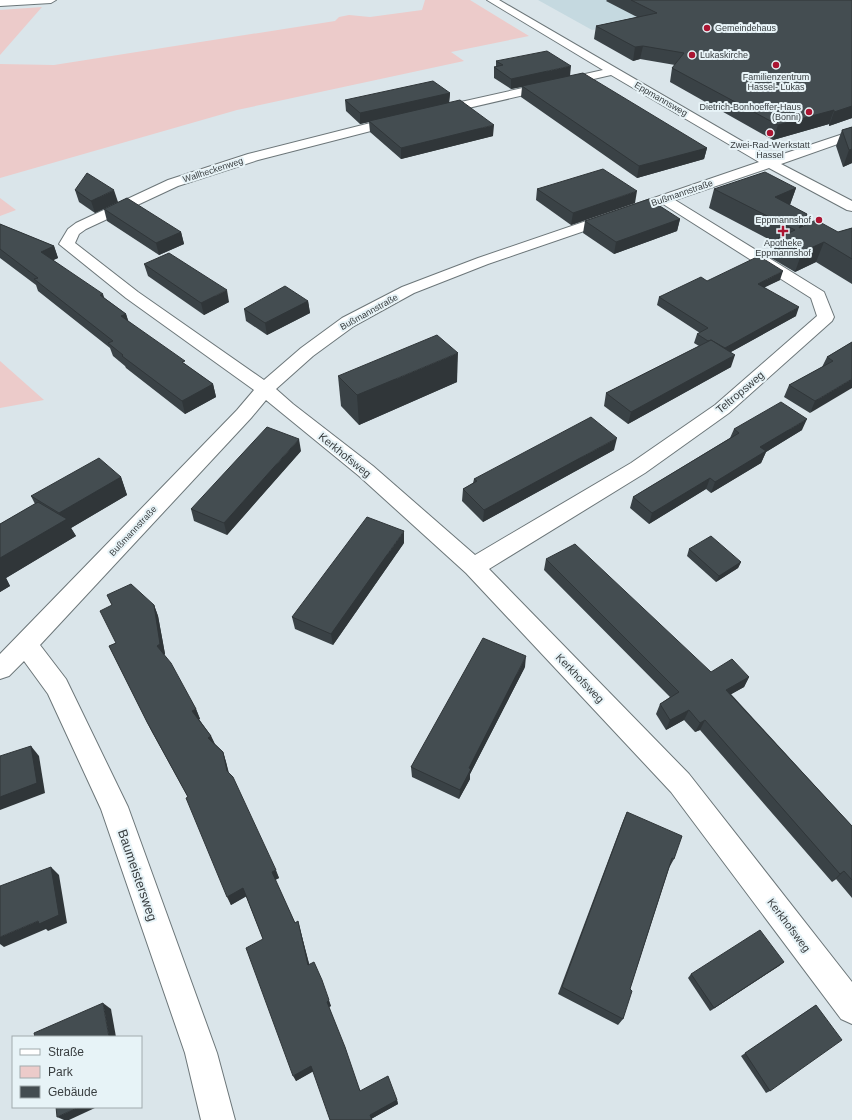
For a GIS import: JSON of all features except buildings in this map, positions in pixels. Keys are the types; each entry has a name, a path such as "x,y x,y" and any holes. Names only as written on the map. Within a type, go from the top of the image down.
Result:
{"street":[{"path":"0,3 51,0"},
{"name":"Eppmannsweg","path":"492,0 770,163 852,207"},
{"path":"428,113 613,71"},
{"name":"Wallheckenweg","path":"265,389 132,295 67,244 73,232 80,226 180,181 253,156 413,117"},
{"name":"Bußmannstraße","path":"0,669 26,644 244,414 265,389 307,352 348,322 408,290 482,261 852,135"},
{"name":"Teltropsweg","path":"474,567 638,468 722,409 826,317 818,295 664,199"},
{"name":"Kerkhofsweg","path":"265,389 286,408 366,471 474,567 680,783 852,1008"},
{"name":"Baumeistersweg","path":"26,644 56,687 114,807 201,1053 218,1120"}],"shaded area":[{"path":"538,0 848,0 705,10 592,30"}],"green space":[{"path":"425,0 470,0 529,36 451,52 464,61 237,110 0,178 0,64 54,65 335,21 339,17 349,15 370,17 422,10"},
{"path":"42,7 0,55 0,10"},
{"path":"0,198 16,210 0,216"},
{"path":"0,361 44,400 0,408"}],"place":[{"name":"Gemeindehaus","path":"707,28"},
{"name":"Lukaskirche","path":"692,55"},
{"name":"Familienzentrum Hassel- Lukas","path":"776,65"},
{"name":"Dietrich-Bonhoeffer-Haus (Bonni)","path":"809,112"},
{"name":"Zwei-Rad-Werkstatt Hassel","path":"770,133"},
{"name":"Eppmannshof","path":"819,220"},
{"name":"Apotheke Eppmannshof","path":"783,231"}]}
